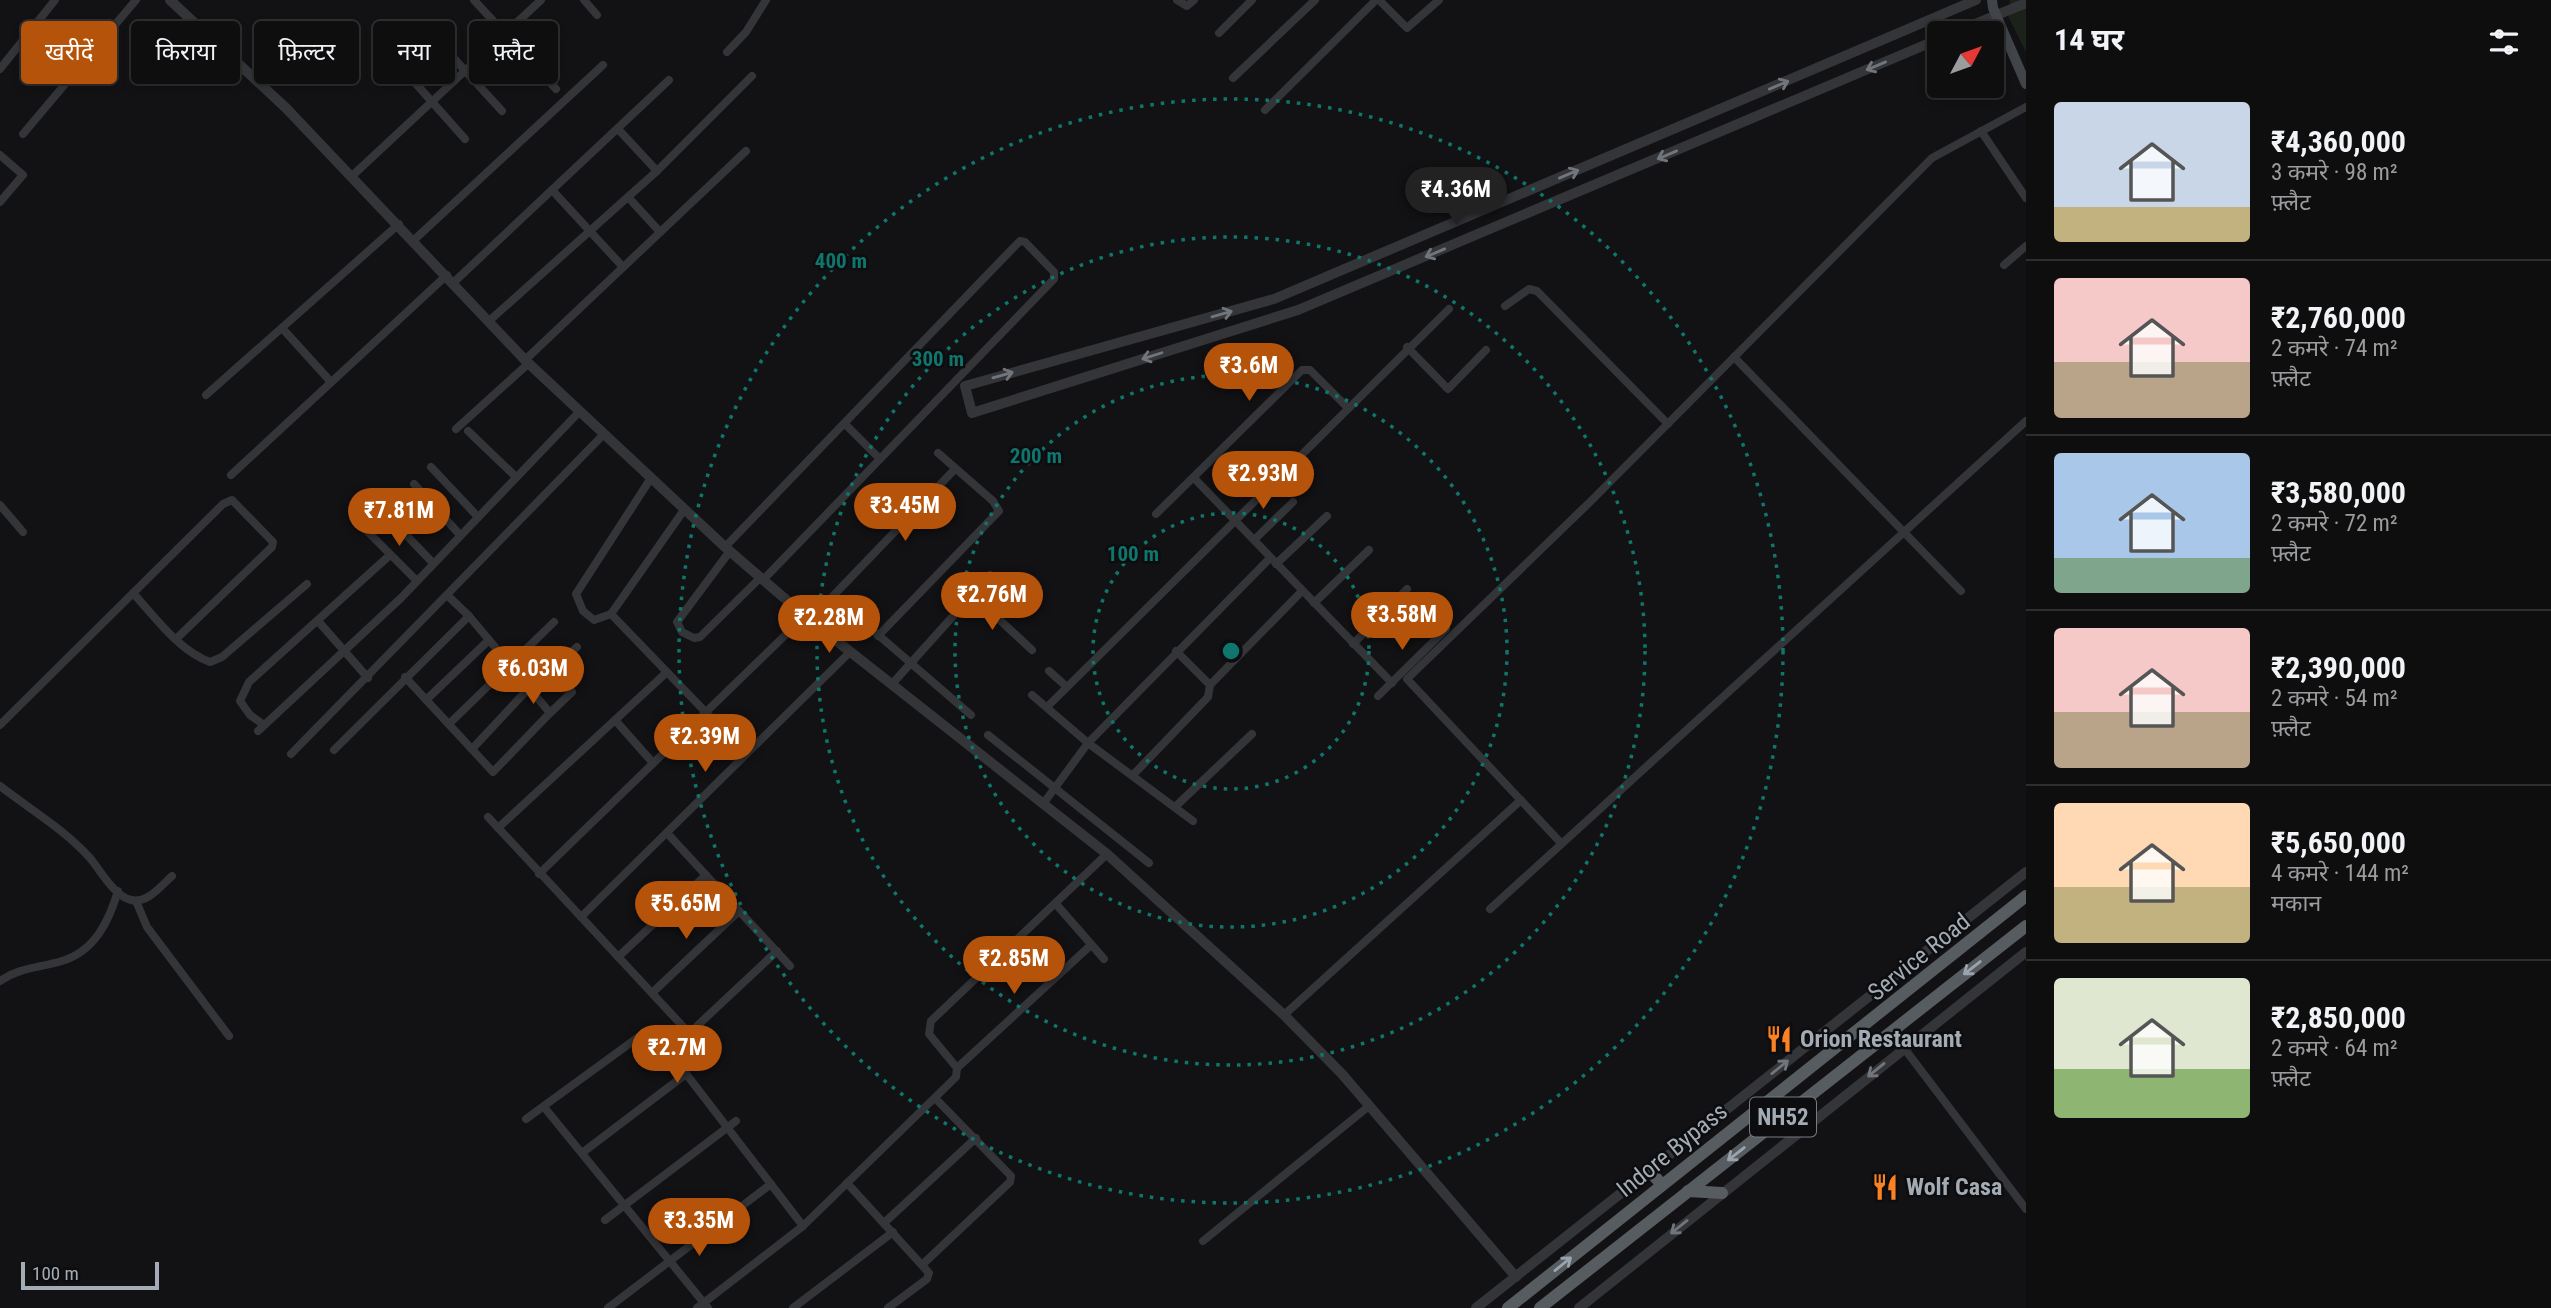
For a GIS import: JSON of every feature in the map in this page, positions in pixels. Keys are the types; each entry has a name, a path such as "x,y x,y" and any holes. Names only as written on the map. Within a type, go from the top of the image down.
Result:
{"highway":[{"name":"Indore Bypass","path":"1508,1307 2026,896"},
{"name":"Indore Bypass","path":"1540,1308 2026,926"},
{"path":"1650,1171 1662,1185"},
{"path":"1688,1191 1722,1193"}],"main road":[{"path":"1992,0 2026,84"}],"street":[{"path":"0,69 55,0"},
{"path":"23,134 136,0"},
{"path":"170,0 229,52 352,176 527,361 684,510 804,616 1107,854 1284,1015 1369,1106 1516,1277"},
{"path":"474,0 494,21"},
{"path":"518,21 541,0"},
{"path":"584,0 597,15"},
{"path":"727,52 746,32 766,0"},
{"path":"1177,0 1187,5 1194,0"},
{"path":"1219,33 1252,0"},
{"path":"1233,78 1315,0"},
{"path":"1265,110 1377,0 1407,27 1439,0"},
{"path":"1927,44 1298,310 972,413 965,386 1274,299 1976,0"},
{"path":"1982,21 2026,2"},
{"path":"455,60 502,111"},
{"path":"414,240 603,65"},
{"path":"352,176 469,67"},
{"path":"489,321 657,171 752,76"},
{"path":"231,475 331,382 552,190 669,80"},
{"path":"416,84 464,139"},
{"path":"551,84 556,89"},
{"path":"1561,843 1407,680 1668,424 1932,158 2026,107"},
{"path":"618,129 657,171"},
{"path":"1981,131 2026,198"},
{"path":"456,429 746,151"},
{"path":"0,155 23,175 0,202"},
{"path":"552,190 623,267"},
{"path":"628,197 660,232"},
{"path":"206,395 398,224"},
{"path":"1020,241 1026,242 1054,272 1054,279 880,459 762,579 700,637 694,638 682,632 677,622 727,549 1014,247 1020,241"},
{"path":"2004,265 2026,246"},
{"path":"1505,306 1529,289 1537,291 1668,424"},
{"path":"1047,707 1233,519 1449,309"},
{"path":"282,328 331,382"},
{"path":"1407,347 1448,389 1486,350"},
{"path":"1734,358 1961,592"},
{"path":"1156,514 1302,370 1310,370 1347,407"},
{"path":"390,555 249,682 240,696 244,708 261,728 416,580 580,411"},
{"path":"1490,909 2026,421"},
{"path":"845,424 880,459"},
{"path":"468,431 516,477"},
{"path":"291,754 604,434"},
{"path":"878,636 999,511 993,501 938,453"},
{"path":"431,467 478,517"},
{"path":"955,469 833,596 971,715"},
{"path":"651,478 576,594 578,604 594,620 611,614 684,510"},
{"path":"1195,478 1392,683"},
{"path":"414,484 460,535"},
{"path":"0,725 228,500 232,500 267,534 273,542 272,547 176,639"},
{"path":"1254,540 1293,502"},
{"path":"0,505 23,532"},
{"path":"386,514 432,562"},
{"path":"1043,804 1088,743 1176,651 1273,561 1327,516"},
{"path":"365,528 416,580"},
{"path":"1314,603 1369,550"},
{"path":"892,684 990,575"},
{"path":"133,593 197,658 210,662 222,657 307,584"},
{"path":"1353,644 1408,589"},
{"path":"1133,775 1208,697 1210,685 1302,591"},
{"path":"972,594 1032,650"},
{"path":"448,596 469,616 550,713"},
{"path":"611,614 707,710 746,754"},
{"path":"334,750 469,616"},
{"path":"539,874 804,616"},
{"path":"317,621 368,677"},
{"path":"449,724 554,622"},
{"path":"1378,696 1446,629"},
{"path":"426,699 489,640"},
{"path":"472,749 529,688 577,647"},
{"path":"1176,651 1210,685"},
{"path":"581,917 850,652"},
{"path":"405,677 493,772 572,692 554,667"},
{"path":"1049,671 1068,687"},
{"path":"498,828 667,672"},
{"path":"1032,695 1088,743 1193,821"},
{"path":"615,720 653,764"},
{"path":"1176,806 1252,734"},
{"path":"988,736 1149,863"},
{"path":"0,786 49,820 87,855 123,898 136,901 145,899 172,876"},
{"path":"1284,1015 1521,800"},
{"path":"488,817 689,1033"},
{"path":"667,833 790,966"},
{"path":"957,1068 934,1042 928,1027 930,1021 1107,854"},
{"name":"Service Road","path":"1476,1308 2026,872"},
{"path":"618,957 706,875"},
{"path":"0,981 25,968 74,957 103,930 118,891"},
{"path":"136,901 148,927 229,1036"},
{"path":"1056,904 1104,959"},
{"path":"652,993 739,911"},
{"path":"544,1107 703,1306 803,1226 956,1077 957,1068 1091,945"},
{"path":"681,1041 777,951"},
{"path":"1579,1308 2026,952"},
{"path":"526,1119 644,1034 657,1036 803,1226"},
{"path":"1904,1048 2026,1209"},
{"path":"582,1153 686,1074"},
{"path":"923,1264 1010,1182 1008,1171 935,1098"},
{"path":"1203,1241 1369,1106"},
{"path":"605,1220 736,1121"},
{"path":"884,1223 976,1138"},
{"path":"847,1183 929,1273 927,1279 888,1308"},
{"path":"608,1308 771,1184"},
{"path":"793,1308 893,1232"}],"shaded area":[{"path":"2010,0 2026,0 2026,52 2008,16"}],"place":[{"name":"Orion Restaurant","path":"1779,1039"},
{"name":"Wolf Casa","path":"1885,1187"}]}
